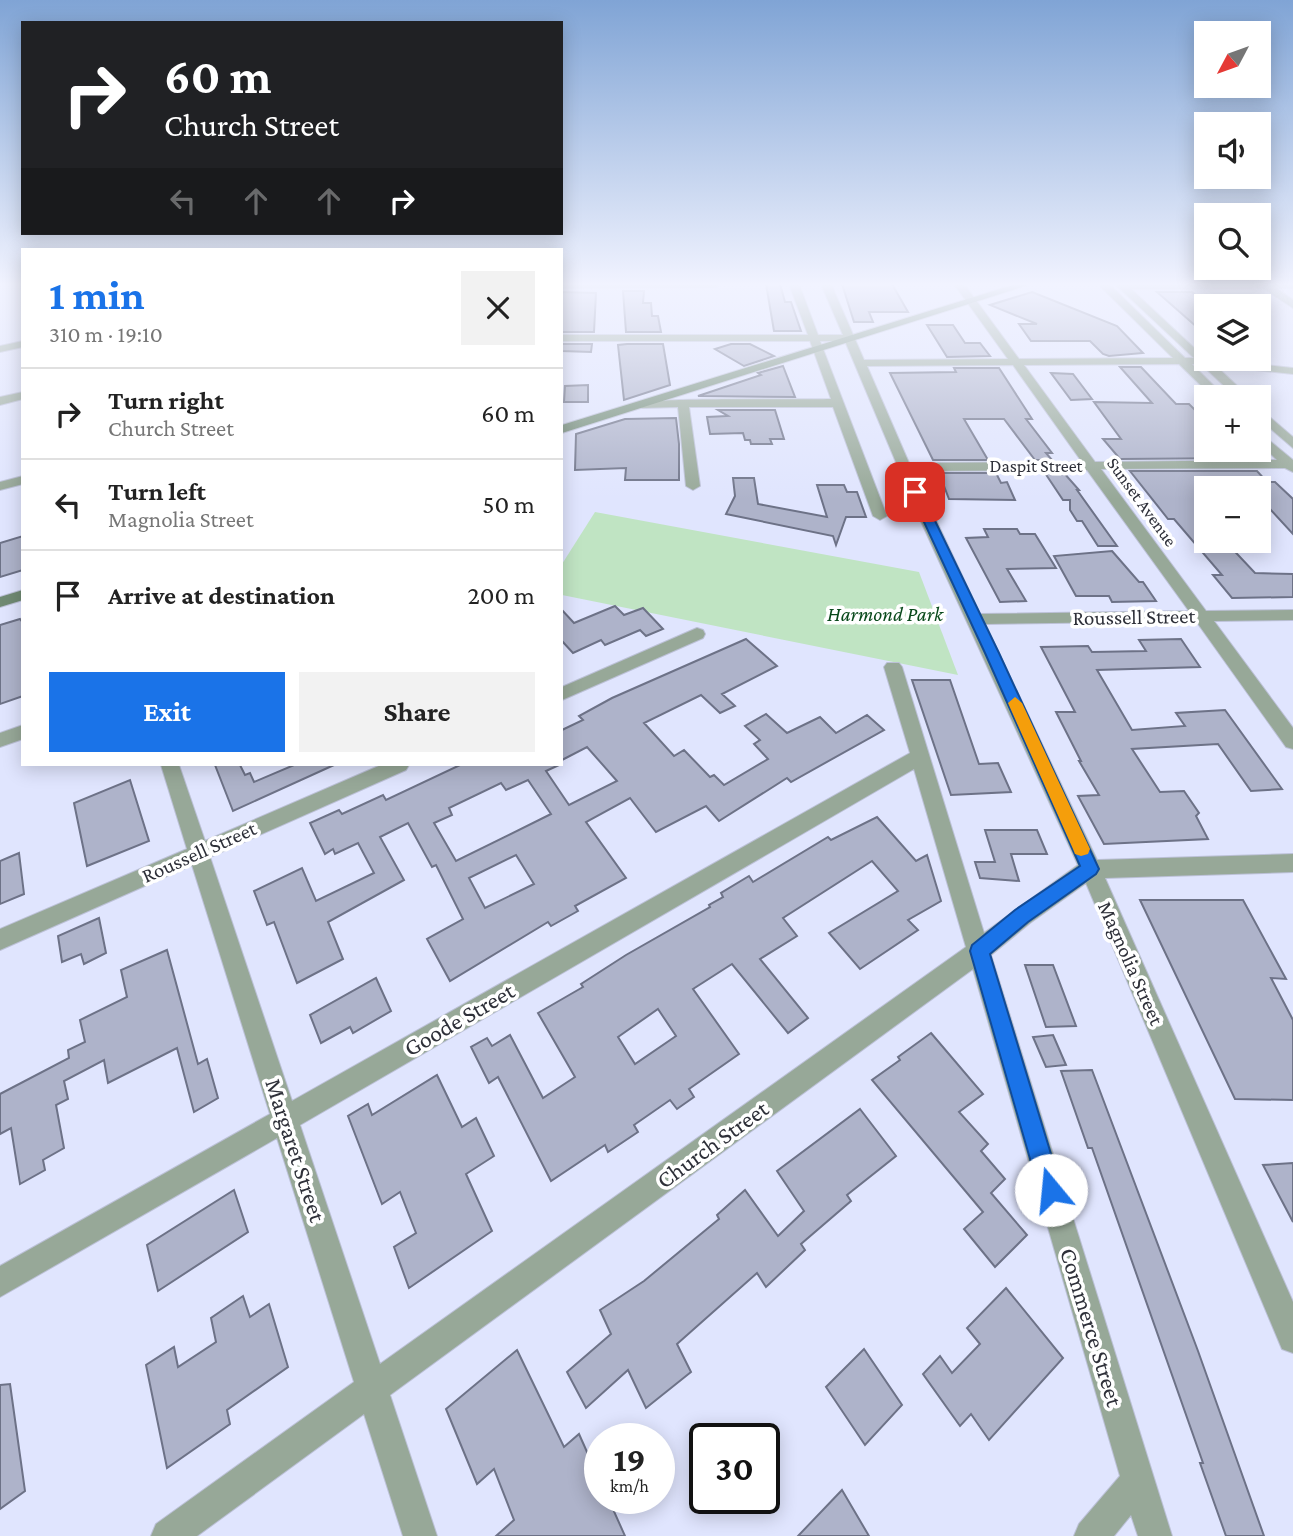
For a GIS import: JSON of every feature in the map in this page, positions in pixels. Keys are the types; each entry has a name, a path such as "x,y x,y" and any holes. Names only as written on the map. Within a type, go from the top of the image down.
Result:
{"main road":[{"path":"563,429 642,404 777,356"},
{"path":"0,602 21,596"}],"street":[{"path":"820,356 880,516"},
{"name":"Magnolia Street","path":"857,356 904,467 1090,869 1293,1338"},
{"name":"Sunset Avenue","path":"1011,356 1293,742"},
{"path":"1176,356 1207,385"},
{"path":"860,363 1194,362"},
{"path":"1271,369 1293,371"},
{"path":"1214,371 1230,385"},
{"path":"0,401 21,396"},
{"path":"642,404 838,402"},
{"path":"684,403 693,486"},
{"path":"1271,423 1293,444"},
{"path":"1271,447 1292,466"},
{"name":"Daspit Street","path":"904,467 1292,466"},
{"path":"0,486 21,481"},
{"name":"Roussell Street","path":"976,619 1293,615"},
{"path":"563,694 697,634"},
{"name":"Commerce Street","path":"893,667 1155,1536"},
{"path":"0,740 21,733"},
{"name":"Goode Street","path":"0,1282 919,757"},
{"name":"Margaret Street","path":"170,766 420,1536"},
{"name":"Roussell Street","path":"0,940 397,766"},
{"path":"1090,869 1293,863"},
{"name":"Church Street","path":"168,1536 1090,869"},
{"path":"1091,1536 1138,1481"}],"green space":[{"name":"Harmond Park","path":"595,512 919,572 958,675 563,595 563,562"}],"building":[{"path":"619,356 665,356 670,385 624,400"},
{"path":"726,356 774,356 744,366"},
{"path":"946,356 990,356 947,357"},
{"path":"783,366 795,397 698,396 761,375 758,373"},
{"path":"1120,367 1141,367 1176,404 1189,404 1194,409 1194,458 1120,459 1103,439 1121,439 1094,402 1152,403"},
{"path":"954,368 999,368 1032,419 1026,419 1052,453 1046,453 1052,460 1035,460 1004,419 964,419 988,460 933,460 890,373 956,372"},
{"path":"1051,373 1073,374 1092,399 1071,400"},
{"path":"588,385 588,402 564,402 565,386"},
{"path":"718,410 775,410 784,439 770,439 772,444 751,444 750,440 745,440 743,433 710,434 707,417 728,416"},
{"path":"676,418 679,480 625,480 626,468 575,470 576,434 625,419"},
{"path":"1130,471 1257,471 1262,476 1194,476 1194,542 1174,519 1168,519"},
{"path":"939,473 996,473 1001,483 1007,482 1015,500 949,499"},
{"path":"1045,473 1064,473 1079,490 1117,546 1098,546 1082,521 1077,521 1070,510 1070,500 1063,500"},
{"path":"733,478 754,478 758,504 827,517 817,485 844,485 847,492 857,492 866,517 846,517 836,545 833,536 726,514 735,496"},
{"path":"1271,482 1275,482 1293,499 1293,534 1271,510"},
{"path":"984,529 1017,529 1020,534 1035,534 1056,568 1007,569 1026,601 1000,602 966,538 988,537"},
{"path":"21,537 21,571 0,577 0,543"},
{"path":"1112,551 1139,582 1143,582 1156,601 1112,602 1109,596 1076,596 1054,556"},
{"path":"1203,553 1236,553 1255,573 1293,574 1293,597 1232,598 1213,575 1222,575"},
{"path":"615,606 624,615 643,608 663,629 646,636 640,630 605,645 601,640 573,653 563,642 563,611 574,623"},
{"path":"21,620 21,697 0,704 0,625"},
{"path":"746,639 777,666 722,694 735,706 720,713 701,695 644,723 674,756 684,750 710,777 714,775 724,785 768,759 754,744 760,740 745,726 766,714 787,733 820,717 836,733 867,715 884,730 791,782 787,778 719,821 706,806 656,832 630,798 586,822 626,878 575,906 578,911 551,926 548,922 450,981 427,939 463,919 436,865 432,867 408,823 380,837 404,880 328,922 343,959 297,983 274,922 267,925 254,891 302,868 316,901 374,873 358,843 335,854 333,849 325,854 310,823 339,810 342,814 383,795 386,800 458,766 557,766 546,771 569,805 617,781 587,747 563,759 563,730 583,720 579,716 612,698","holes":["528,780 551,814 456,861 434,823 452,815 449,808 501,783 506,790","516,855 534,884 485,908 469,878"]},
{"path":"1181,639 1200,667 1097,670 1132,730 1185,726 1176,713 1225,710 1282,789 1251,791 1218,744 1132,749 1160,792 1184,791 1199,813 1196,816 1208,839 1104,844 1078,796 1099,795 1079,761 1056,712 1075,712 1041,647 1088,646 1092,652 1146,651 1139,640"},
{"path":"912,680 950,680 979,764 998,763 1011,792 951,795"},
{"path":"215,766 240,766 245,775 250,773 254,782 292,766 332,766 233,811"},
{"path":"130,780 149,841 87,866 74,803"},
{"path":"877,817 916,861 927,855 941,901 908,920 918,930 860,969 829,933 898,891 872,861 783,918 797,936 760,959 808,1018 788,1033 732,964 693,989 739,1054 689,1089 694,1097 677,1109 670,1100 634,1125 638,1132 608,1152 605,1145 551,1181 498,1077 489,1083 471,1047 487,1038 492,1046 510,1035 543,1098 575,1077 538,1013 583,987 581,984 626,955 710,907 709,905 723,897 721,893 749,876 753,882 828,837 831,840","holes":["658,1009 676,1036 635,1064 618,1037"]},
{"path":"985,830 1037,830 1047,854 1011,854 1019,881 980,878 975,862 995,862"},
{"path":"19,853 24,894 0,904 0,861"},
{"path":"1140,900 1243,900 1286,979 1271,978 1293,1020 1293,1100 1235,1099"},
{"path":"99,918 106,953 84,964 81,954 62,962 58,936"},
{"path":"167,950 198,1064 207,1059 218,1098 194,1112 177,1048 108,1083 104,1060 64,1081 68,1099 56,1105 64,1148 43,1160 45,1170 20,1184 11,1128 0,1134 0,1094 69,1058 68,1050 85,1042 80,1020 127,997 121,970"},
{"path":"1025,965 1053,965 1076,1026 1046,1027"},
{"path":"376,978 391,1011 353,1033 350,1027 321,1043 310,1015"},
{"path":"931,1033 983,1094 959,1112 988,1144 981,1151 1005,1179 991,1193 1027,1235 995,1267 964,1229 983,1212 872,1080"},
{"path":"1053,1035 1066,1065 1046,1067 1033,1037"},
{"path":"1092,1070 1198,1351 1264,1536 1226,1536 1092,1148 1088,1148 1061,1071"},
{"path":"437,1075 462,1127 476,1118 494,1156 466,1174 492,1231 409,1288 394,1247 416,1233 400,1192 382,1204 348,1116 368,1104 372,1115"},
{"path":"860,1109 896,1156 847,1195 851,1201 801,1244 805,1250 766,1287 757,1273 677,1344 691,1372 646,1408 628,1370 586,1408 567,1372 611,1334 600,1310 644,1281 719,1219 717,1215 745,1190 778,1236 804,1211 777,1171"},
{"path":"1293,1163 1293,1222 1263,1165"},
{"path":"234,1190 248,1232 158,1291 147,1245"},
{"path":"1006,1288 1063,1358 989,1440 971,1414 960,1426 923,1374 940,1356 952,1373 980,1344 967,1328"},
{"path":"243,1296 250,1317 269,1304 288,1367 227,1410 230,1424 167,1468 146,1365 174,1347 178,1367 216,1342 211,1318"},
{"path":"864,1349 902,1405 865,1445 826,1387"},
{"path":"517,1350 564,1447 579,1434 584,1445 584,1514 615,1514 625,1536 496,1536 514,1520 494,1469 477,1484 446,1409"},
{"path":"10,1384 25,1491 0,1509 0,1385"},
{"path":"842,1490 869,1536 798,1536"}],"slow traffic":[{"path":"1015,703 1081,849"}],"route":[{"path":"915,492 1090,869 1022,916 979,951 1051,1190"}]}
